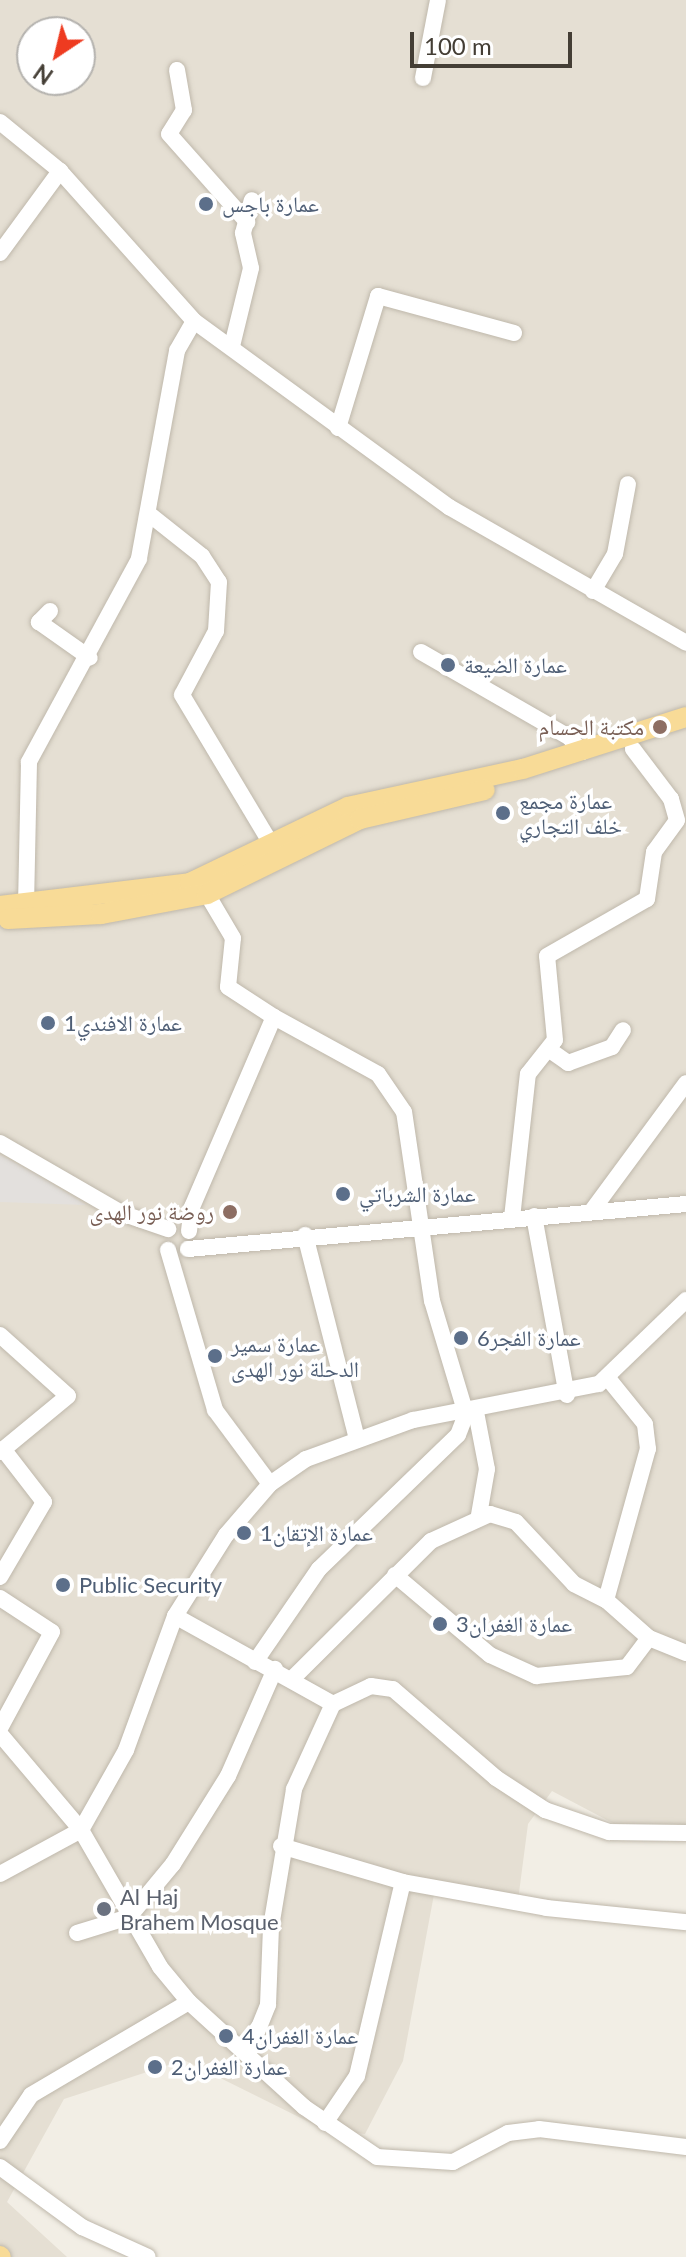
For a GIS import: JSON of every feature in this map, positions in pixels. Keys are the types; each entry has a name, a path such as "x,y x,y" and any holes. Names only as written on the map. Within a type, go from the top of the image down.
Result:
{"main road":[{"path":"0,906 26,906 190,883 273,847 348,807 582,752 686,717"},
{"path":"0,919 52,920 207,894 360,819 633,749 686,732"}],"street":[{"path":"423,78 438,0"},
{"path":"177,70 184,110 169,134 247,222"},
{"path":"0,122 60,171 194,321 449,507 686,643"},
{"path":"0,253 60,171"},
{"path":"232,346 251,268 247,222 252,200"},
{"path":"338,428 378,296 514,333"},
{"path":"26,906 29,762 90,658 139,559 177,351 194,321"},
{"path":"593,591 615,554 628,484"},
{"path":"149,514 202,556 219,582 216,631 182,695 273,847"},
{"path":"50,611 39,622 90,658"},
{"path":"421,652 569,737 582,752"},
{"path":"512,1218 528,1074 551,1051 547,956 647,899 654,852 677,820 671,799 633,749"},
{"path":"207,894 233,938 228,987 274,1017 346,1053 394,1091 413,1142 432,1301 487,1469 479,1515"},
{"path":"270,1484 215,1410 180,1283 181,1244 192,1207 274,1017"},
{"path":"551,1051 568,1063 612,1047 623,1030"},
{"path":"591,1212 686,1083"},
{"path":"0,1143 181,1244 686,1204"},
{"path":"170,1228 192,1207"},
{"path":"127,1215 170,1228 181,1244"},
{"path":"534,1216 567,1395"},
{"path":"305,1235 357,1439"},
{"path":"0,1874 81,1830 126,1750 175,1616 226,1535 270,1484 306,1459 413,1420 567,1395 607,1377 686,1300"},
{"path":"0,1335 68,1396 1,1451 44,1502 0,1577"},
{"path":"606,1600 648,1449 645,1424 607,1377"},
{"path":"255,1662 319,1569 458,1435 471,1413"},
{"path":"294,1677 431,1541 479,1515 516,1522 574,1584 606,1600 649,1638 686,1653"},
{"path":"395,1575 490,1655 536,1676 627,1667 649,1638"},
{"path":"0,1598 52,1632 0,1731 81,1830 129,1917 189,2002 249,2052 325,2123 377,2157 411,2164 453,2162 508,2133 539,2129 686,2147"},
{"path":"175,1616 255,1662 294,1677 333,1704"},
{"path":"77,1933 129,1917 228,1776 275,1669"},
{"path":"249,2052 268,2005 281,1846 294,1789 333,1704 386,1685 545,1810 609,1832 686,1833"},
{"path":"281,1846 403,1882 547,1908 686,1922"},
{"path":"325,2123 357,2076 403,1882"},
{"path":"0,2141 31,2095 189,2002"},
{"path":"0,2167 82,2227 148,2257"}],"shaded area":[{"path":"0,0 686,0 686,1825 624,1829 552,1791 528,1824 517,1908 435,1889 403,2061 365,2134 323,2129 184,2060 64,2099 7,2202 67,2257 0,2257"},
{"path":"0,1155 38,1175 86,1205 0,1202"}],"place":[{"name":"عمارة باجس","path":"206,204"},
{"name":"عمارة الضيعة","path":"448,665"},
{"name":"مكتبة الحسام","path":"660,727"},
{"name":"عمارة مجمع خلف التجاري","path":"503,813"},
{"name":"عمارة الافندي1","path":"48,1023"},
{"name":"عمارة الشرباتي","path":"343,1194"},
{"name":"روضة نور الهدى","path":"230,1212"},
{"name":"عمارة الفجر6","path":"461,1338"},
{"name":"عمارة سمير الدحلة نور الهدى","path":"215,1356"},
{"name":"عمارة الإتقان1","path":"244,1533"},
{"name":"Public Security","path":"63,1585"},
{"name":"عمارة الغفران3","path":"440,1624"},
{"name":"Al Haj Brahem Mosque","path":"104,1909"},
{"name":"عمارة الغفران4","path":"226,2036"},
{"name":"عمارة الغفران2","path":"155,2067"}]}
